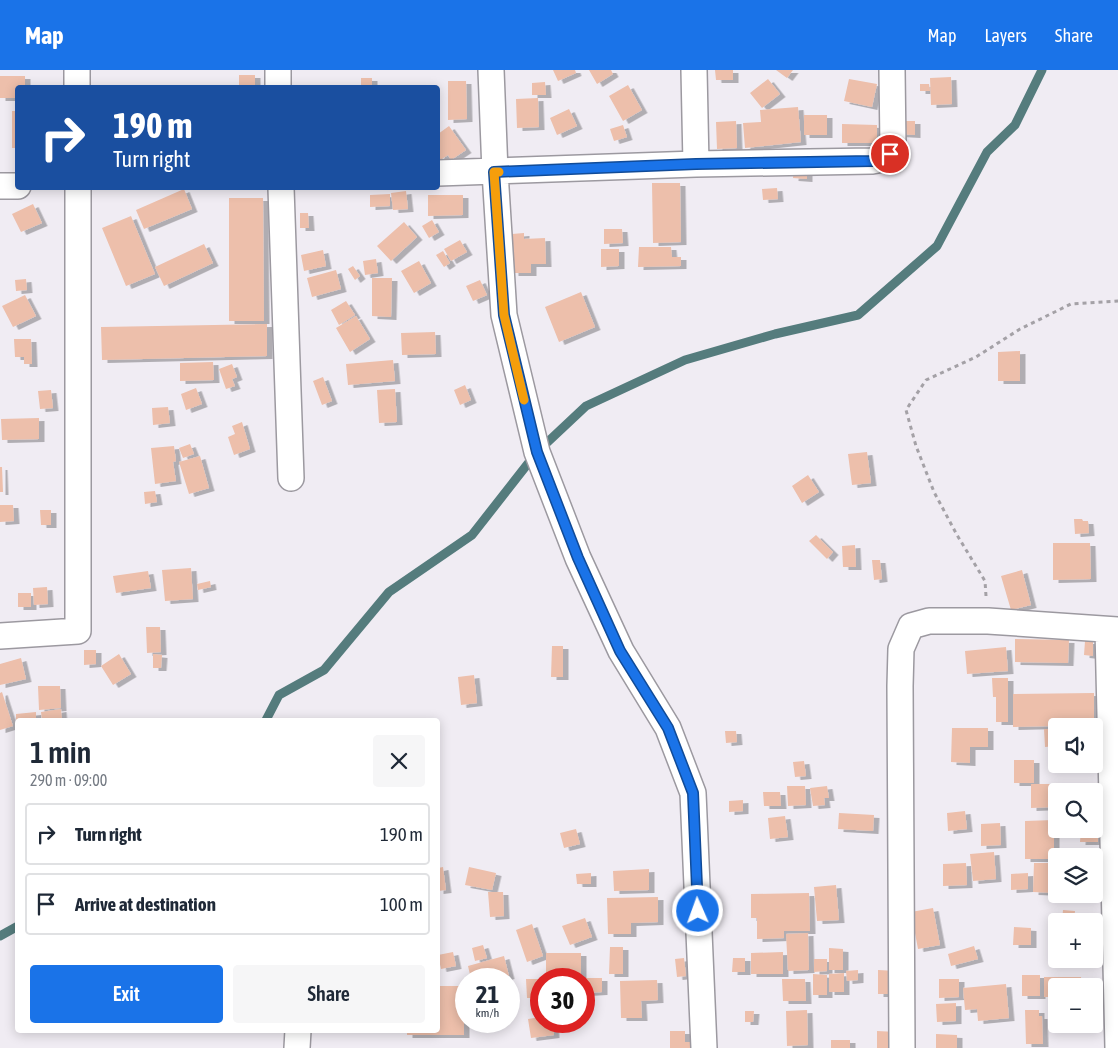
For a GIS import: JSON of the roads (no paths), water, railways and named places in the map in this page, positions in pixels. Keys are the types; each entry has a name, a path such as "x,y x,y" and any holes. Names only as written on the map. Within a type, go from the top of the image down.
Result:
{"street":[{"path":"77,70 77,85"},
{"path":"278,70 278,85"},
{"path":"491,70 494,172 504,315 537,452 578,558 620,651 668,728 693,793 704,1048"},
{"path":"694,70 696,164"},
{"path":"440,173 883,160 890,154 893,147 892,70"},
{"path":"0,186 15,186"},
{"path":"0,636 78,631 78,190"},
{"path":"281,190 290,478"},
{"path":"902,1048 900,686 902,649 911,626 929,621 988,621 1113,630 1118,1048"},
{"path":"298,1033 298,1048"}],"waterway":[{"path":"267,718 279,695 324,670 389,592 472,535 537,452 586,406 685,360 775,334 858,315 937,246 987,152 1015,125 1042,70"},
{"path":"0,936 15,928"}]}
